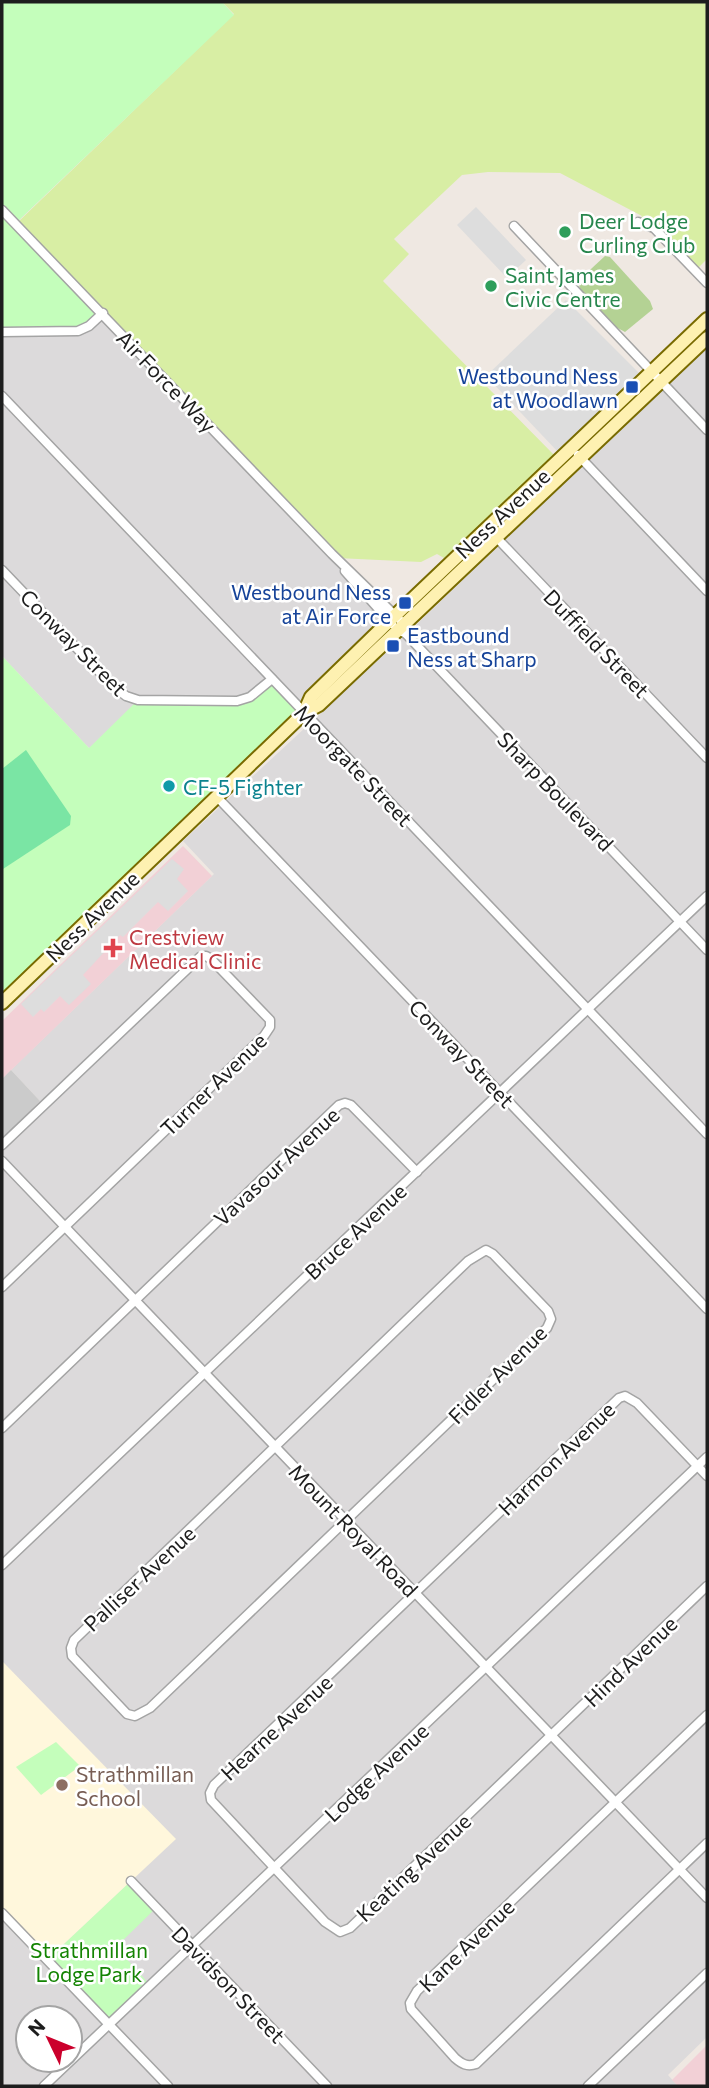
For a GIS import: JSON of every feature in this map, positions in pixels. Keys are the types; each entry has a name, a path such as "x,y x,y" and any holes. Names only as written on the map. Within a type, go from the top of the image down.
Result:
{"main road":[{"name":"Ness Avenue","path":"304,713 311,697 392,618 492,533 576,453 652,371 707,319"},
{"name":"Ness Avenue","path":"576,453 661,382 707,338"},
{"name":"Ness Avenue","path":"2,1003 304,713 319,705 403,629 492,533"}],"street":[{"name":"Air Force Way","path":"2,210 403,629"},
{"path":"638,222 654,228 707,283"},
{"path":"514,226 707,430"},
{"path":"2,332 78,331 89,326 103,313"},
{"name":"Moorgate Street","path":"2,396 707,1134"},
{"path":"576,453 707,591"},
{"name":"Duffield Street","path":"492,533 707,758"},
{"name":"Conway Street","path":"2,569 112,685 132,699 237,701 250,697 272,679"},
{"name":"Sharp Boulevard","path":"403,629 707,950"},
{"name":"Conway Street","path":"217,797 707,1309"},
{"name":"Bruce Avenue","path":"2,1565 707,896"},
{"name":"Turner Avenue","path":"2,1145 197,958 211,958 266,1014 271,1024 264,1036 65,1227"},
{"name":"Vavasour Avenue","path":"2,1428 339,1105 351,1105 417,1172"},
{"name":"Mount Royal Road","path":"2,1161 707,1898"},
{"path":"2,1287 65,1227"},
{"name":"Fidler Avenue","path":"276,1448 477,1254 486,1250 493,1254 534,1296 548,1311 551,1319 547,1328 346,1522"},
{"name":"Harmon Avenue","path":"416,1594 619,1398 625,1396 637,1404 697,1466"},
{"name":"Palliser Avenue","path":"276,1448 74,1640 72,1656 107,1694 127,1714 135,1716 150,1708 346,1522"},
{"name":"Lodge Avenue","path":"44,2086 707,1457"},
{"path":"697,1466 707,1476"},
{"name":"Hind Avenue","path":"552,1736 707,1586"},
{"name":"Hearne Avenue","path":"274,1868 211,1800 210,1793 214,1785 416,1594"},
{"path":"616,1803 707,1715"},
{"name":"Keating Avenue","path":"274,1868 332,1929 340,1932 350,1927 552,1736"},
{"name":"Kane Avenue","path":"616,1803 412,1996 411,2009 455,2058 470,2066 476,2064 680,1870"},
{"path":"680,1870 707,1843"},
{"name":"Davidson Street","path":"131,1881 327,2086"},
{"path":"2,1913 168,2086"},
{"path":"588,2086 707,1973"}],"shaded area":[{"path":"476,207 526,260 507,278 457,225"},
{"path":"566,300 640,374 558,452 486,376"},
{"path":"103,313 332,554 389,621 304,713 257,693 89,748 2,656 2,332"},
{"path":"707,347 707,2037 668,2075 678,2086 2,2086 2,1913 109,2024 115,1947 131,1881 69,1731 2,1661 2,1139 40,1101 11,1070 214,874 183,841 417,624"},
{"path":"183,846 212,876 2,1079 2,1021"},
{"path":"172,859 184,869 177,879 188,891 168,911 158,902 123,937 120,935 83,975 91,984 69,1005 60,996 44,1012 41,1009 33,1017 21,1004"},
{"path":"11,1070 40,1101 2,1139 2,1079"},
{"name":"Strathmillan School","path":"2,1661 176,1839 47,1960 2,1913"},
{"path":"707,2045 707,2086 678,2086 672,2080"}],"green space":[{"path":"2,2 222,2 234,15 16,223 103,313 85,328 2,332"},
{"path":"222,2 707,2 707,259 695,271 654,228 638,222 642,216 560,173 488,172 462,175 394,239 409,254 383,281 559,460 451,562 437,554 421,562 337,558 16,224 234,14"},
{"path":"605,256 610,257 650,301 653,309 625,332 614,326 580,289 578,281"},
{"path":"2,656 89,748 138,700 237,701 272,679 304,713 2,1003"},
{"path":"26,750 71,816 70,825 3,869 2,769"},
{"path":"56,1742 80,1766 41,1795 16,1767"},
{"name":"Strathmillan Lodge Park","path":"131,1881 156,1908 116,1947 150,1985 109,2025 47,1960"}],"place":[{"name":"Deer Lodge Curling Club","path":"565,232"},
{"name":"Saint James Civic Centre","path":"491,286"},
{"name":"Westbound Ness at Woodlawn","path":"632,387"},
{"name":"Westbound Ness at Air Force","path":"405,603"},
{"name":"Eastbound Ness at Sharp","path":"393,646"},
{"name":"CF-5 Fighter","path":"169,786"},
{"name":"Crestview Medical Clinic","path":"113,948"},
{"name":"Strathmillan School","path":"62,1785"}]}
